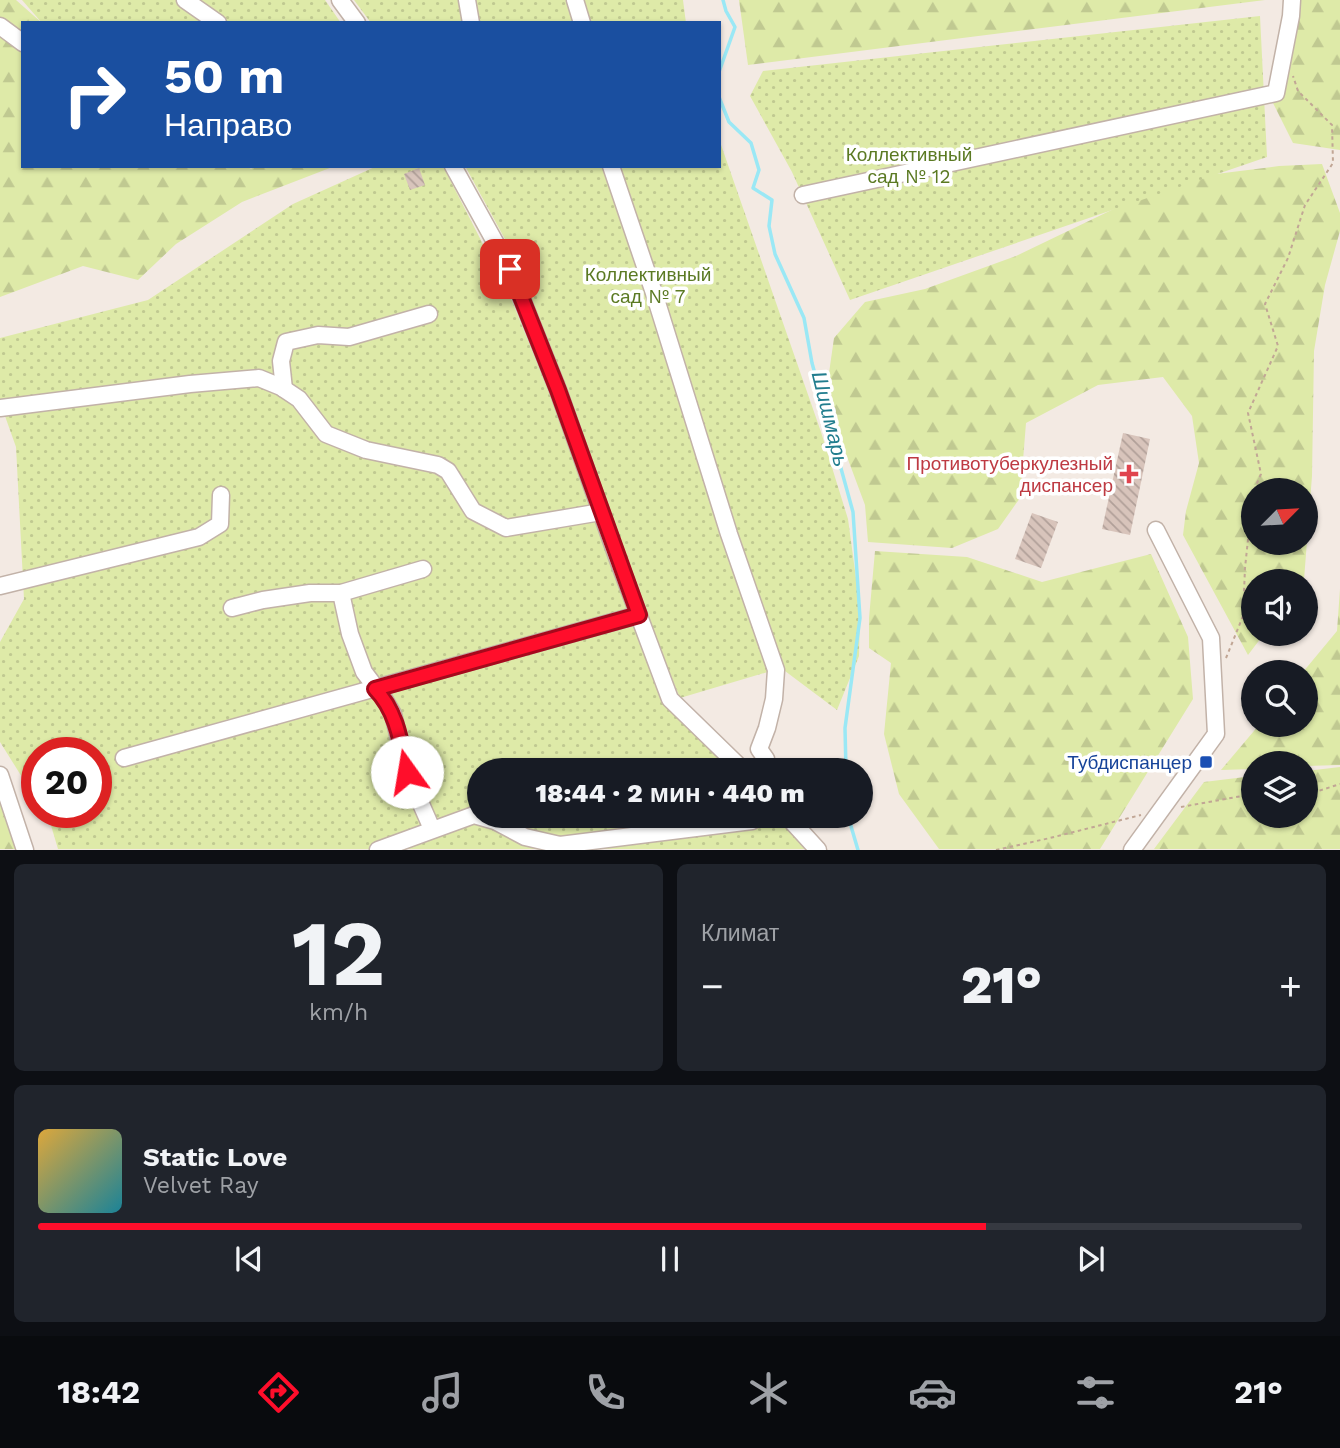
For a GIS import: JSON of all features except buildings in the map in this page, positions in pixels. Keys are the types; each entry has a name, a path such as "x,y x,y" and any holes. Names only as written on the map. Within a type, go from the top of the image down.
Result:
{"street":[{"path":"185,0 215,21"},
{"path":"340,0 356,21"},
{"path":"467,0 471,21"},
{"path":"575,0 581,21"},
{"path":"803,195 1276,93 1292,16 1292,0"},
{"path":"0,26 21,42"},
{"path":"454,168 510,269 558,390 670,699 731,758"},
{"path":"612,168 655,296 729,534 776,670 774,699 759,749 765,758"},
{"path":"284,389 281,361 286,342 318,335 349,337 429,314"},
{"path":"0,408 259,378 299,399 326,434 366,450 438,465 448,471 473,510 506,528 601,512"},
{"path":"0,586 199,537 220,524 221,495"},
{"path":"1132,849 1216,734 1211,638 1156,530"},
{"path":"232,608 310,593 341,593 423,569"},
{"path":"341,593 350,634 364,672 393,715 407,772 432,829"},
{"path":"124,758 639,615"},
{"path":"0,775 25,849"},
{"path":"379,849 467,817"},
{"path":"508,828 525,837 560,845 696,828"},
{"path":"798,828 818,849"}],"path":[{"path":"1259,478 1261,474 1248,413 1278,346 1265,304 1288,258 1305,205 1334,163 1332,125 1298,92 1292,71"},
{"path":"1224,663 1243,616 1246,555"},
{"path":"1318,791 1340,784"},
{"path":"996,849 1161,810 1241,796"}],"green space":[{"path":"0,0 16,0 40,21 21,21 21,168 330,168 242,202 176,244 138,280 83,266 0,297"},
{"path":"22,0 325,0 340,21 40,21"},
{"path":"354,0 683,0 686,21 370,21"},
{"path":"739,0 1265,0 748,65"},
{"path":"1285,0 1340,0 1340,150 1293,143 1268,93"},
{"name":"Коллективный сад № 12","path":"1260,16 1267,157 850,300 792,172 750,96 763,71"},
{"name":"Коллективный сад № 7","path":"721,145 821,432 848,519 860,608 859,656 837,710 781,668 680,698 622,558 564,388 506,241 466,168 721,168"},
{"path":"1322,164 1340,213 1340,231 1325,285 1314,351 1312,478 1241,478 1241,555 1306,555 1305,569 1241,569 1241,642 1183,535 1186,511 1199,463 1192,416 1163,377 1098,385 1026,423 1020,498 998,529 952,548 868,542 865,505 843,446 828,380 834,338 865,302 925,289 1016,256 1176,179 1279,166"},
{"path":"373,168 444,168 512,301 573,452 663,699 721,758 467,758 467,828 790,828 812,849 58,849 52,828 112,828 112,737 21,737 21,775 0,742 0,642 24,599 16,447 0,402 0,338 148,300 293,204"},
{"path":"875,551 967,557 1042,582 1151,554 1188,637 1193,699 1100,849 939,849 899,794 884,734 891,663 869,648"},
{"path":"1340,589 1340,765 1318,766 1318,751 1241,751 1241,769 1221,770 1249,737 1318,737 1318,660 1313,660 1337,631"},
{"path":"1243,646 1255,646 1248,655"},
{"path":"1340,767 1340,849 1154,849 1204,782 1241,777 1241,828 1318,828 1318,770"},
{"path":"0,792 31,849 0,849"}],"waterway":[{"name":"Шишмарь","path":"721,66 735,27 723,0"},
{"name":"Шишмарь","path":"721,102 729,122 751,143 759,170 753,188 772,200 769,226 775,254 804,318 812,363 853,512 860,618 845,728 846,758"},
{"name":"Шишмарь","path":"852,828 858,850"}],"place":[{"name":"Противотуберкулезный диспансер","path":"1129,474"},
{"name":"Тубдиспанцер","path":"1206,762"}],"route":[{"path":"407,772 393,715 375,689 639,615 558,390 510,269"}]}
